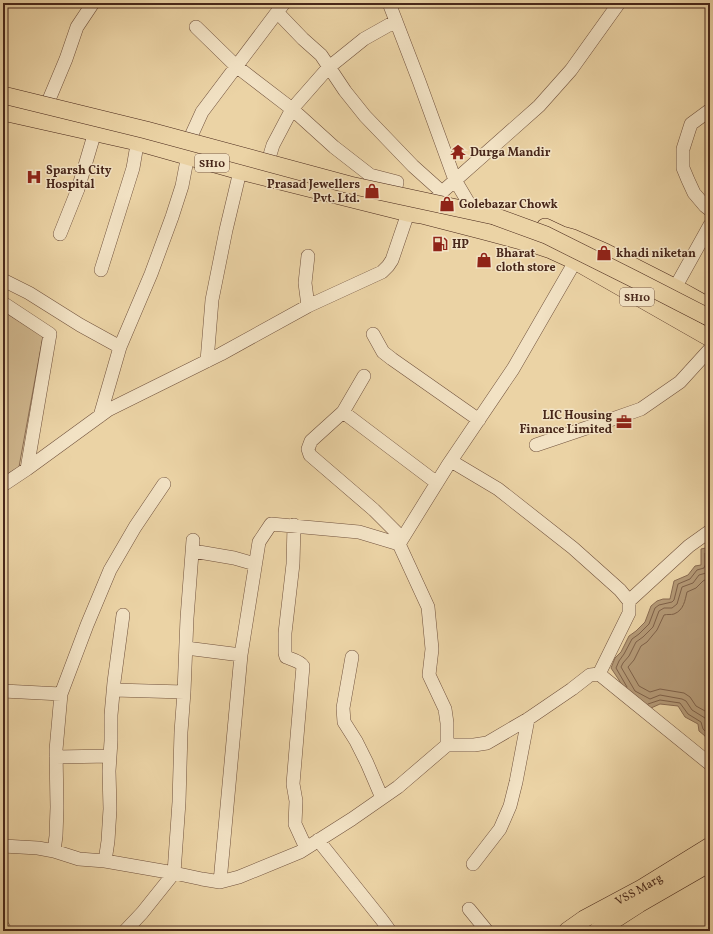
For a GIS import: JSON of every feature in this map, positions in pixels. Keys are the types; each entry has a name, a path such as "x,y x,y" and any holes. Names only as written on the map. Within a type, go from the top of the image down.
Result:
{"main road":[{"path":"3,87 192,134 246,150 396,188 440,194 500,210 586,243 676,288 710,307"},
{"path":"3,95 146,130 350,184 494,216 546,235 634,278 710,318"},
{"name":"SH10","path":"3,112 137,142 263,177 484,231 552,250 575,261 710,338"},
{"path":"597,931 639,904 707,854"},
{"name":"VSS Marg","path":"567,931 642,888 707,854"}],"street":[{"path":"41,121 77,27 93,3"},
{"path":"389,3 455,180 484,231"},
{"path":"407,212 440,194 539,106 572,70 619,3"},
{"path":"100,416 120,347 151,274 172,217 182,186 192,134 202,112 281,7 303,39 321,55 328,68 365,116 440,194"},
{"path":"263,177 273,145 292,108 328,68 364,39 396,21"},
{"path":"3,485 108,410 207,361 308,306 382,272 392,260 407,212 396,188 397,182 370,175 334,147 292,108 236,66 196,27"},
{"path":"710,110 691,124 683,149 683,168 694,193 710,210"},
{"path":"60,234 78,189 100,111"},
{"path":"101,270 133,168 142,122"},
{"path":"207,361 212,300 226,230 246,150"},
{"path":"662,311 710,225"},
{"path":"400,541 451,461 513,369 586,243"},
{"path":"308,256 305,283 308,306"},
{"path":"3,280 29,293 80,325 120,347"},
{"path":"3,303 50,334 27,469"},
{"path":"373,334 383,352 392,360 478,420"},
{"path":"536,444 641,409 680,382 710,349"},
{"path":"364,376 343,412 312,441 308,449 310,455 374,510 400,541 428,607 432,649 429,675 445,709 447,723 447,745"},
{"path":"343,412 437,483"},
{"path":"451,461 498,489 573,548 620,590 628,601 629,613 599,674"},
{"path":"54,851 57,807 56,758 61,694 110,570 135,527 164,484"},
{"path":"220,882 241,655 259,542 271,524 359,532 400,541"},
{"path":"294,525 293,564 284,653 286,657 300,662 303,666 293,784 296,801 295,824 306,848"},
{"path":"628,601 689,546 710,531"},
{"path":"125,931 142,913 174,872 179,802 187,618 193,546 255,564"},
{"path":"105,861 110,810 109,771 111,715 123,615"},
{"path":"186,648 241,655"},
{"path":"352,657 342,708 344,722 367,763 382,798"},
{"path":"3,846 38,848 54,851 79,859 105,861 174,872 220,882 239,877 300,852 352,820 398,787 447,745 474,745 487,743 528,719 590,675 599,674 710,764"},
{"path":"114,690 184,692"},
{"path":"3,691 61,694"},
{"path":"473,864 500,829 510,806 528,719"},
{"path":"56,758 110,756"},
{"path":"318,840 390,931"},
{"path":"469,910 487,931"},
{"path":"3,927 5,931"}],"shaded area":[{"path":"3,311 43,336 19,467 3,477"}],"water":[{"path":"710,547 710,760 705,736 699,731 698,724 685,717 678,706 660,704 651,708 628,698 611,668 615,658 621,652 629,636 645,622 651,606 657,601 670,599 674,581 688,575 695,566 701,565 701,549"}],"place":[{"name":"Durga Mandir","path":"458,152"},
{"name":"Sparsh City Hospital","path":"34,177"},
{"name":"Prasad Jewellers Pvt. Ltd.","path":"372,191"},
{"name":"Golebazar Chowk","path":"447,204"},
{"name":"HP","path":"440,244"},
{"name":"khadi niketan","path":"604,253"},
{"name":"Bharat cloth store","path":"484,260"},
{"name":"LIC Housing Finance Limited","path":"624,422"}]}
